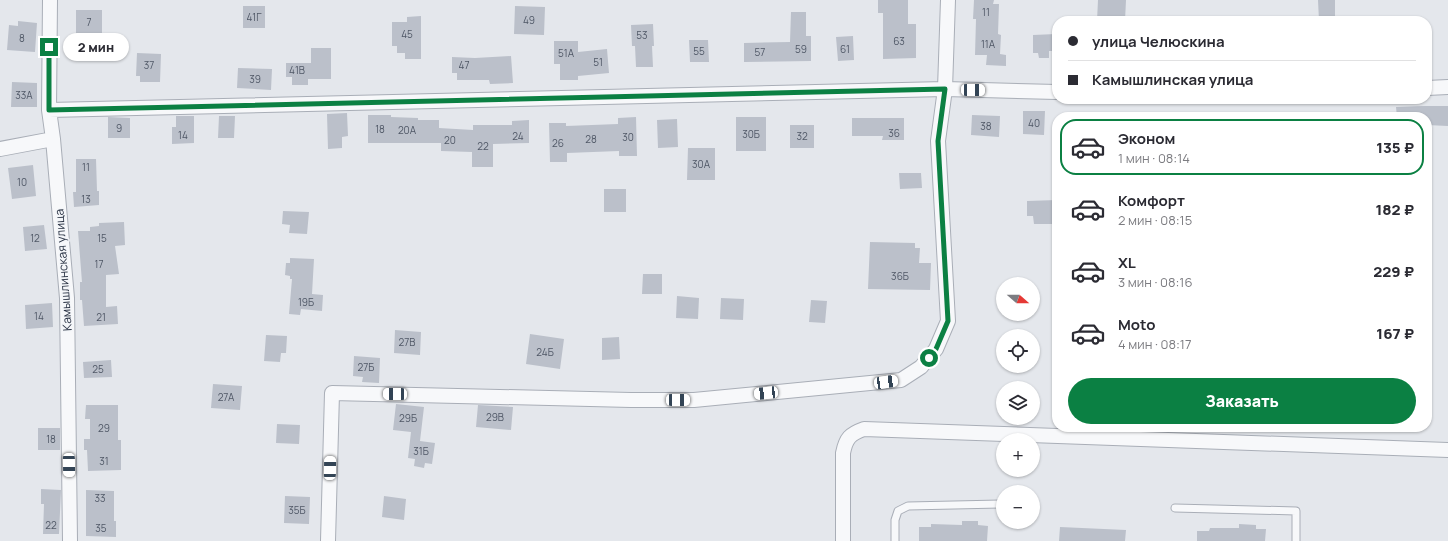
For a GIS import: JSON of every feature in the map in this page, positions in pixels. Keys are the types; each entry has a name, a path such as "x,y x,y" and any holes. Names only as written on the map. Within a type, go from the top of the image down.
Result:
{"street":[{"name":"Камышлинская улица","path":"50,0 49,110 53,139 67,298 70,541"},
{"path":"328,541 332,393 623,400 694,400 901,380 921,367 936,349 948,321 938,141 945,89 948,0"},
{"path":"1432,88 1448,88"},
{"path":"49,110 945,89 1052,92"},
{"path":"0,149 53,139"},
{"path":"843,541 843,453 846,441 854,433 864,429 1448,450"}],"lane":[{"path":"895,541 895,520 898,510 908,506 996,504"},
{"path":"1175,508 1296,511 1296,541"}],"building":[{"path":"878,0 908,0 908,24 916,24 916,58 883,59 883,13 878,13"},
{"path":"974,0 994,0 993,4 999,4 998,34 1001,35 1000,54 1006,55 1006,66 986,65 987,55 975,55 976,19 973,19"},
{"path":"1098,0 1126,0 1125,16 1097,16"},
{"path":"1318,0 1335,0 1335,16 1319,16"},
{"path":"243,6 265,6 265,28 243,28"},
{"path":"515,6 545,7 544,35 514,34"},
{"path":"76,10 102,10 102,34 76,34"},
{"path":"791,12 806,12 806,36 811,36 811,61 744,62 744,43 790,42"},
{"path":"421,16 421,59 405,59 405,53 397,53 397,46 392,46 392,22 407,22 407,17"},
{"path":"18,21 37,23 35,52 7,50 9,25 18,26"},
{"path":"653,24 653,67 636,67 635,46 632,46 631,25"},
{"path":"1052,34 1052,51 1049,51 1049,58 1039,58 1038,53 1033,53 1033,35"},
{"path":"853,36 854,60 838,61 836,37"},
{"path":"689,40 708,40 709,62 690,62"},
{"path":"554,41 578,41 578,52 607,49 609,73 578,76 578,80 560,80 560,64 554,64"},
{"path":"311,48 331,48 331,79 308,79 308,85 292,85 292,77 286,77 286,63 311,63"},
{"path":"137,53 161,54 160,82 140,82 140,76 136,76"},
{"path":"511,56 513,83 490,84 489,80 457,80 457,73 452,73 452,57 475,58"},
{"path":"238,68 272,69 271,90 237,88"},
{"path":"12,82 37,83 37,107 11,107"},
{"path":"1448,106 1448,126 1432,125 1432,112 1396,112 1396,107"},
{"path":"1023,111 1045,111 1044,135 1023,134"},
{"path":"347,113 348,136 342,137 342,148 328,149 327,114"},
{"path":"368,115 391,115 391,117 418,118 418,120 439,120 439,128 473,130 473,125 512,125 512,121 529,120 529,143 493,144 493,167 472,167 472,152 441,151 441,143 368,143"},
{"path":"972,115 1000,116 999,137 971,135"},
{"path":"176,116 194,116 194,143 172,144 172,127 176,127"},
{"path":"219,116 235,116 234,138 218,138"},
{"path":"108,117 130,118 130,138 108,138"},
{"path":"636,117 637,156 619,156 619,151 567,153 567,162 550,162 549,123 566,123 566,126 618,124 618,118"},
{"path":"736,117 766,117 766,151 736,151"},
{"path":"852,118 904,118 904,140 882,140 883,136 852,136"},
{"path":"677,119 678,147 658,148 657,120"},
{"path":"790,125 814,125 814,148 790,148"},
{"path":"688,148 715,148 715,180 687,180"},
{"path":"76,159 96,159 99,205 74,207 73,192 76,192"},
{"path":"33,165 36,196 12,199 8,168"},
{"path":"899,173 921,173 922,188 900,189"},
{"path":"604,189 626,189 626,212 604,212"},
{"path":"1052,200 1052,224 1034,224 1033,216 1027,216 1027,201"},
{"path":"283,211 309,212 307,234 289,233 290,225 282,224"},
{"path":"124,222 125,245 115,246 119,274 106,275 106,307 117,306 118,324 84,326 82,300 80,300 80,282 82,282 78,231 90,231 90,227 99,226 99,223"},
{"path":"44,225 47,249 25,251 23,227"},
{"path":"870,242 915,243 915,248 920,248 919,263 931,263 930,290 868,289"},
{"path":"290,258 314,259 312,294 323,295 322,311 301,309 300,315 289,314 292,279 290,279 290,276 285,275 286,263 290,263"},
{"path":"643,274 662,274 662,294 642,294"},
{"path":"677,296 699,298 698,319 676,318"},
{"path":"721,298 744,299 743,320 720,319"},
{"path":"811,300 827,301 825,323 809,322"},
{"path":"52,303 53,327 26,329 25,305"},
{"path":"395,330 421,332 420,355 394,353"},
{"path":"530,334 564,339 560,369 526,364"},
{"path":"266,335 287,336 286,353 281,353 280,362 264,361"},
{"path":"619,337 620,359 602,360 602,338"},
{"path":"354,356 380,358 379,383 362,382 363,377 353,376"},
{"path":"111,360 112,377 84,378 83,362"},
{"path":"213,384 242,386 240,410 211,408"},
{"path":"396,404 424,407 420,441 435,443 432,464 425,463 424,468 414,466 415,459 408,458 411,432 393,430"},
{"path":"86,405 118,405 118,440 121,440 121,470 88,471 87,450 84,450 84,439 90,439 90,419 85,419"},
{"path":"478,405 513,407 511,430 476,427"},
{"path":"277,424 300,425 299,444 276,443"},
{"path":"38,428 60,428 60,450 38,450"},
{"path":"41,489 61,490 59,534 43,534 44,504 41,504"},
{"path":"86,490 114,491 114,521 116,521 116,537 86,536"},
{"path":"285,496 310,497 309,524 284,523"},
{"path":"384,496 406,499 404,520 382,517"},
{"path":"962,521 978,521 978,525 988,526 987,541 919,541 919,527 931,527 931,524 962,525"},
{"path":"1239,524 1256,525 1256,529 1266,529 1265,541 1197,541 1197,531 1209,531 1210,528 1239,528"},
{"path":"1060,527 1126,530 1125,541 1059,541"}],"route":[{"path":"49,47 49,110 945,89 938,141 948,321 936,349 929,358"}]}
